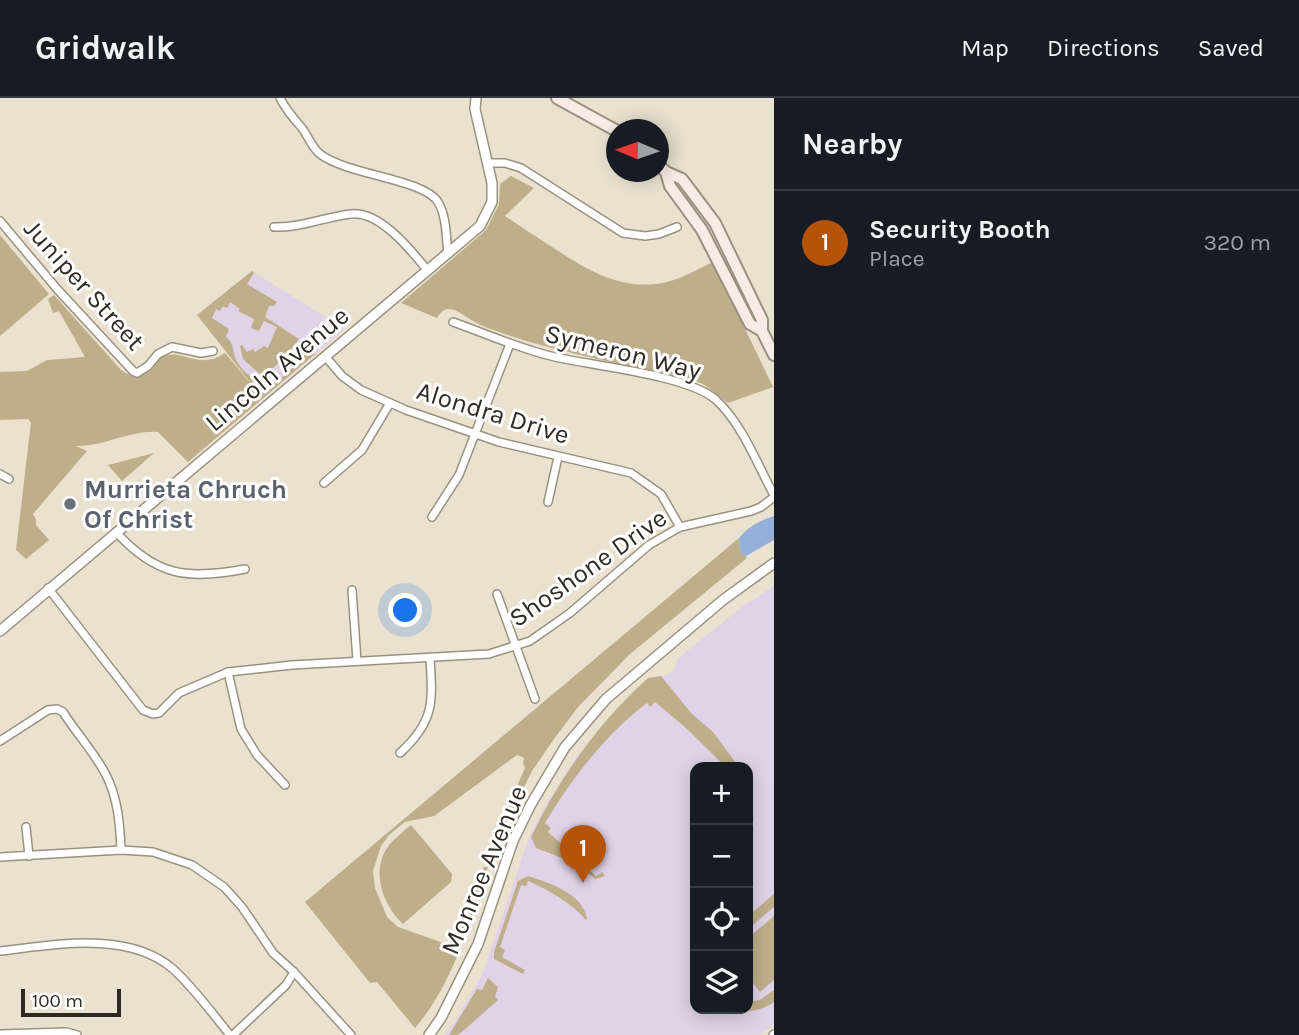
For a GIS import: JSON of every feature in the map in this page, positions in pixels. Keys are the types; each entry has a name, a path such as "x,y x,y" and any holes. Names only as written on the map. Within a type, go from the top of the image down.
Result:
{"main road":[{"path":"557,98 606,125"},
{"path":"668,182 702,230 750,324 762,331 774,355"}],"street":[{"path":"280,98 319,154 366,173 426,190 437,201 443,216 448,254"},
{"name":"Lincoln Avenue","path":"0,631 480,226 492,202 488,163 475,110 476,98"},
{"path":"488,163 505,163 520,168 623,233 645,236 677,227"},
{"path":"274,227 307,224 354,214 373,219 405,243 428,271"},
{"name":"Juniper Street","path":"0,221 58,290 133,371 137,373 143,370 158,354 172,347 201,353 213,351"},
{"name":"Symeron Way","path":"453,322 510,344 555,357 686,384 714,398 734,420 774,496"},
{"path":"432,517 459,475 510,344"},
{"name":"Alondra Drive","path":"325,356 342,376 361,390 390,403 474,434 631,473 661,494 680,527"},
{"path":"324,483 362,450 390,403"},
{"path":"548,502 558,457"},
{"path":"0,474 9,479"},
{"name":"Shoshone Drive","path":"48,588 143,710 153,714 159,713 179,693 228,672 292,665 489,654 530,641 570,613 649,545 680,527 751,511 761,507 774,496"},
{"path":"116,531 134,552 178,573 216,574 245,569"},
{"name":"Monroe Avenue","path":"429,1035 441,1018 478,944 513,841 565,747 606,699 723,600 774,563"},
{"path":"352,590 358,661"},
{"path":"497,594 535,699"},
{"path":"400,754 424,729 428,717 431,705 430,659"},
{"path":"228,672 241,729 257,755 285,785"},
{"path":"1,741 48,710 57,709 63,712 106,775 116,803 121,850"},
{"path":"26,827 29,856"},
{"path":"0,856 121,850 153,852 192,866 224,887 242,907 273,953 294,972 351,1035"},
{"path":"0,951 115,944 145,953 172,968 232,1035 254,1018 286,985 294,972"},
{"path":"0,1034 66,1032 77,1035"}],"shaded area":[{"path":"511,176 534,188 505,216 574,261 603,276 634,284 667,282 713,262 773,387 728,403 703,384 686,378 570,353 524,340 483,326 451,309 441,312 437,318 401,303 486,230 499,204 500,184"},
{"path":"0,235 49,294 0,336"},
{"path":"252,271 345,329 264,398 197,315"},
{"path":"252,271 254,273 247,284 277,302 274,306 269,306 265,317 299,339 271,370 273,375 262,376 243,359 240,346 247,352 253,349 255,352 264,346 268,348 277,327 264,321 259,331 251,328 254,319 238,311 240,309 230,302 227,308 223,306 220,311 216,309 212,318 229,329 226,337 232,344 240,367 254,378 270,384 289,372 310,348 315,354 188,462 158,432 137,433 97,444 76,446 87,451 33,514 36,525 49,540 26,559 16,550 31,422 28,419 0,420 0,372 27,371 47,360 85,357 59,311 53,313 48,299 54,295 121,370 130,375 142,375 154,362 166,355 208,360 225,353 257,391 197,315"},
{"path":"154,453 122,481 108,465"},
{"path":"739,538 741,554 747,558 630,654 579,706 532,771 501,833 497,831 525,768 524,758 517,755 434,816 405,822 389,835 381,846 373,871 375,888 387,917 398,927 455,947 484,867 488,867 450,972 429,1010 415,1028 377,982 370,983 305,902"},
{"path":"774,586 774,1024 760,1035 444,1035 482,975 530,835 547,803 576,757 610,716 649,678 660,678 675,670 677,659 743,606"},
{"path":"661,676 691,713 713,732 735,762 721,762 655,702 650,707 647,703 632,715 590,758 545,823 551,828 548,832 596,876 602,872 605,876 595,879 578,864 536,848 531,837 554,793 582,752 613,713 648,678"},
{"path":"411,825 452,874 451,882 403,924 385,897 381,886 380,864 390,844"},
{"path":"528,876 564,890 579,902 587,919 544,889 528,881 526,886 521,885 500,947 505,950 502,957 525,970 523,974 494,959 494,952 518,881"},
{"path":"774,894 774,907 753,925 753,912"},
{"path":"774,916 774,980 760,992 753,983 753,934"},
{"path":"488,978 498,987 495,996 498,1000 463,1031 457,1035 449,1035 477,989 482,990"},
{"path":"774,990 774,1002 753,1010 753,1001 760,1000"}],"water":[{"path":"774,516 774,540 746,556 741,554 739,538 755,524"}],"place":[{"name":"Murrieta Chruch Of Christ","path":"70,504"},
{"name":"Security Booth","path":"583,883"}]}
